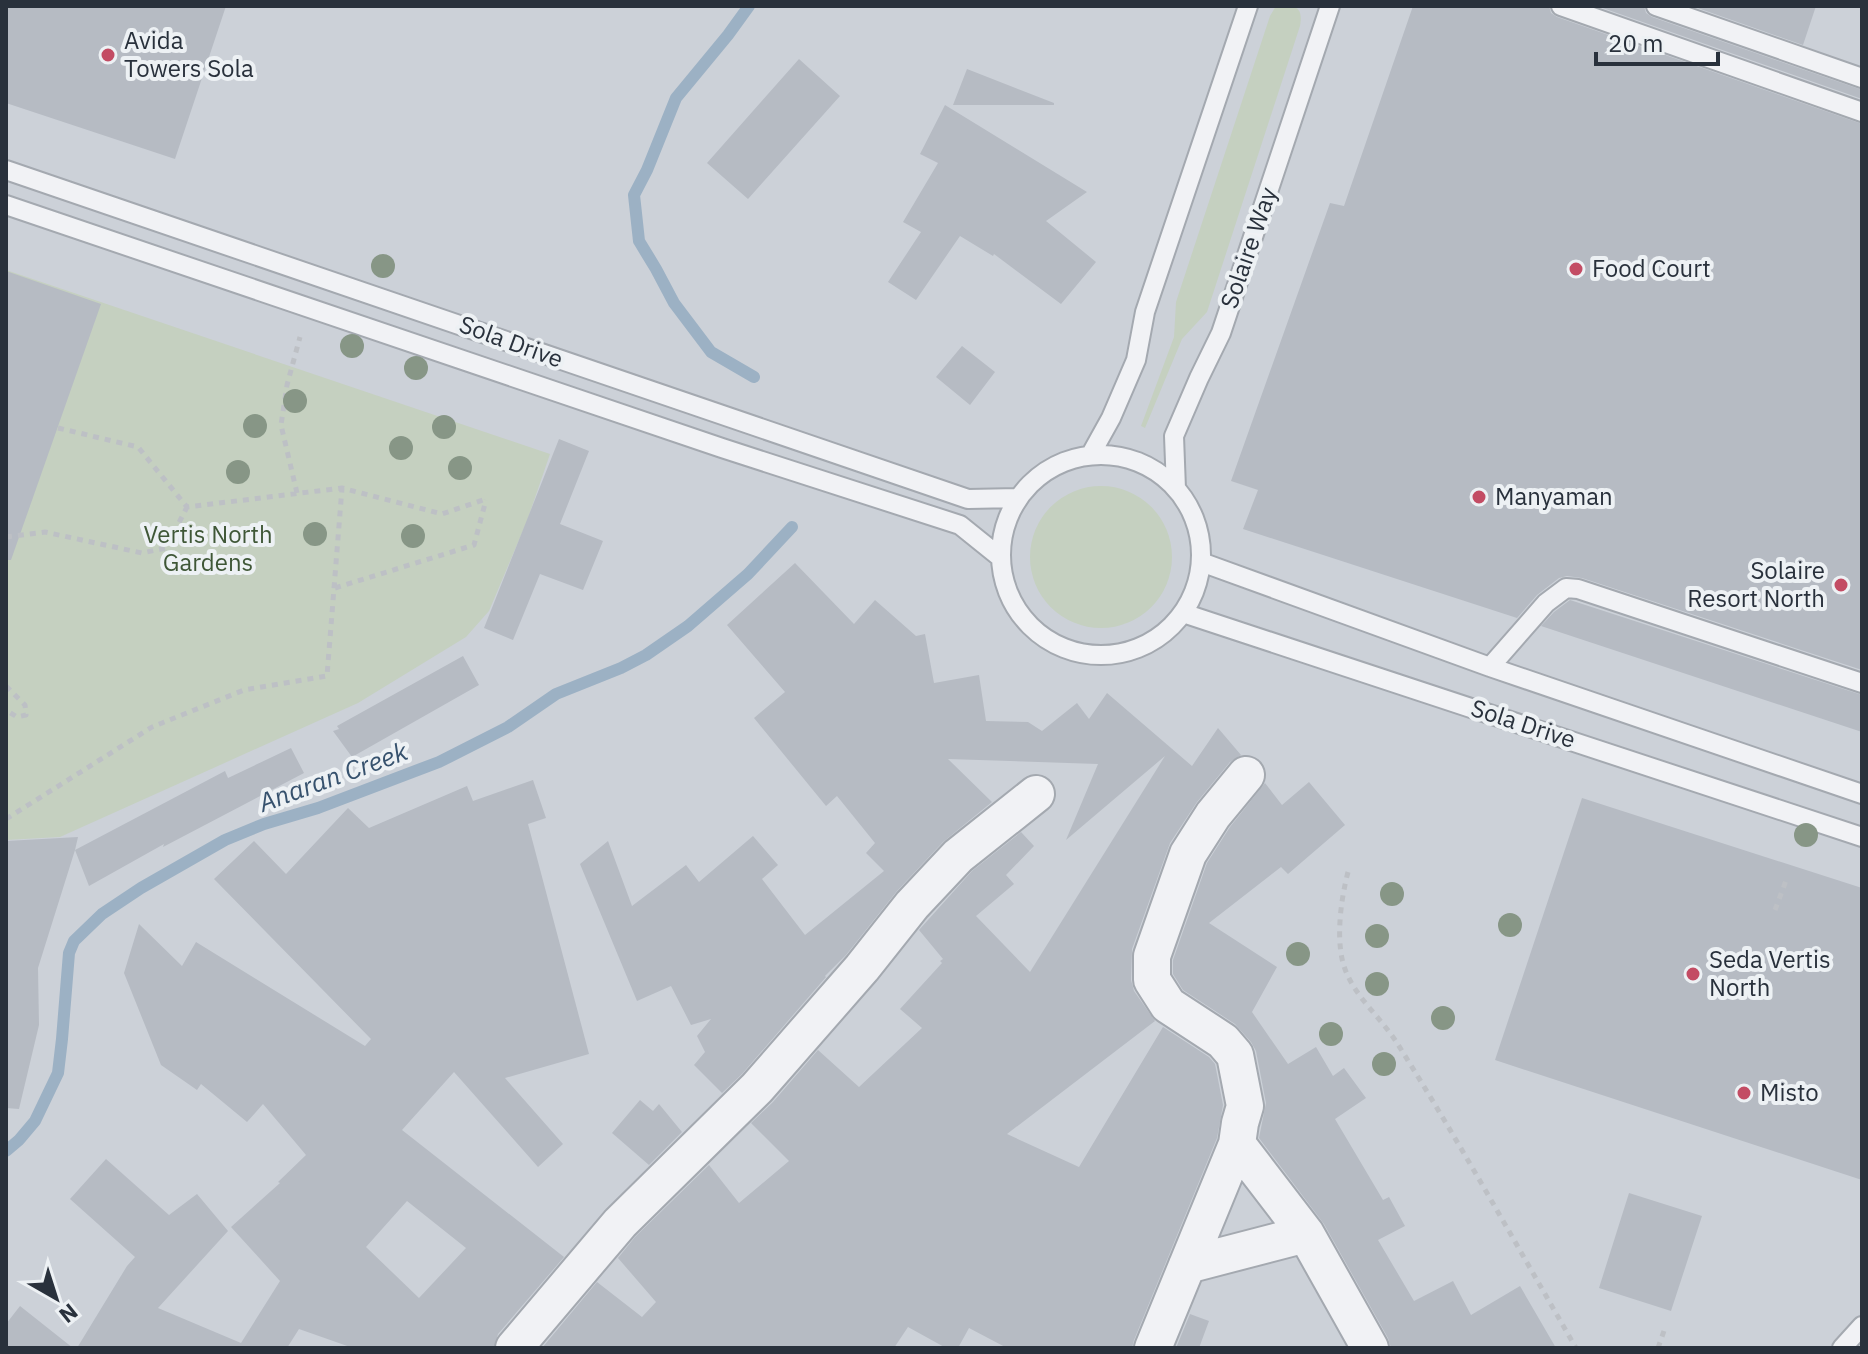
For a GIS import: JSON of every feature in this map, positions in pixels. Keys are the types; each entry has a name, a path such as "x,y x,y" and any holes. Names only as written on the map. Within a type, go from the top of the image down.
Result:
{"street":[{"path":"1153,1348 1237,1144 1245,1106 1235,1055 1223,1041 1168,1005 1152,980 1152,956 1188,854 1213,815 1246,775"},
{"path":"514,1348 620,1223 757,1088 862,968 912,905 958,856 1036,794"},
{"path":"1237,1144 1306,1234 1370,1348"},
{"path":"1187,1265 1306,1234"}],"lane":[{"path":"1091,454 1111,418 1136,360 1145,312 1248,6"},
{"name":"Solaire Way","path":"1176,489 1174,436 1221,333 1330,6"},
{"path":"1561,6 1862,112"},
{"path":"1656,6 1862,78"},
{"name":"Sola Drive","path":"6,170 968,499 1019,498"},
{"name":"Sola Drive","path":"6,205 722,448 960,525 1001,558"},
{"name":"Solaire Way","path":"1091,454 1132,460 1150,467 1176,489 1191,512 1199,537 1201,562 1195,589 1183,613 1164,632 1141,647 1109,655 1077,653 1047,640 1022,618 1006,590 1001,558 1006,525 1019,498 1040,476 1059,465 1091,454"},
{"name":"Sola Drive","path":"1201,562 1490,667 1862,794"},
{"path":"1490,667 1531,615 1566,588 1578,589 1862,683"},
{"name":"Sola Drive","path":"1183,613 1862,837"},
{"path":"1842,1348 1862,1326"}],"path":[{"path":"297,493 281,425 287,385 300,337"},
{"path":"58,428 138,447 187,507"},
{"path":"6,819 152,727 244,690 327,676 342,488"},
{"path":"187,507 342,488 442,514 486,499 474,545 335,588"},
{"path":"6,537 45,532 142,553 166,548 187,507"},
{"path":"6,686 25,705 26,715 17,717 6,710"},
{"path":"6,806 14,814"},
{"path":"1348,872 1341,900 1343,963 1357,992 1396,1040 1576,1348"},
{"path":"1775,910 1787,878"},
{"path":"1658,1348 1665,1328"}],"shaded area":[{"path":"6,6 1862,6 1862,1348 6,1348"}],"green space":[{"path":"1276,6 1299,10 1300,26 1207,312 1182,339 1145,428 1141,426 1174,337 1176,302 1270,16"},
{"name":"Vertis North Gardens","path":"6,270 550,454 527,521 489,611 466,637 358,703 60,837 6,840"},
{"path":"1101,486 1128,492 1151,507 1166,530 1172,557 1166,584 1151,607 1128,622 1101,628 1074,622 1051,607 1036,584 1030,557 1036,530 1051,507 1074,492"}],"building":[{"name":"Avida Towers Sola","path":"6,6 226,6 175,159 6,103"},
{"name":"Solaire Resort North","path":"1413,6 1549,6 1551,13 1557,17 1862,124 1862,670 1582,578 1559,578 1537,595 1517,618 1243,529 1258,490 1231,481 1330,203 1344,206"},
{"path":"1597,6 1644,6 1646,13 1652,17 1862,90 1862,99"},
{"path":"1692,6 1816,6 1803,45"},
{"path":"799,59 840,96 748,199 707,163"},
{"path":"967,69 1054,103 1054,105 953,105"},
{"path":"945,105 1087,192 1046,221 1096,262 1061,304 994,254 960,236 916,300 888,282 921,232 903,222 938,163 920,154"},
{"path":"6,271 101,304 11,560 6,560"},
{"path":"962,346 995,372 970,405 936,377"},
{"path":"559,439 589,451 560,524 603,541 583,590 540,574 513,640 484,628"},
{"path":"795,563 854,624 875,600 916,636 925,634 934,683 979,675 986,721 1028,722 1042,731 1077,703 1089,719 1107,693 1192,766 1218,728 1241,755 1230,762 1197,802 1170,843 1132,949 1131,980 1134,991 1155,1021 1007,1134 1079,1167 1163,1027 1215,1064 1223,1105 1217,1138 1132,1348 1007,1348 969,1328 958,1348 946,1348 908,1327 894,1348 542,1348 597,1282 642,1317 656,1302 618,1258 635,1237 709,1165 739,1203 789,1161 751,1123 818,1050 859,1087 922,1028 900,1009 943,959 919,930 972,871 1021,832 1034,846 1006,875 1014,884 976,916 1030,972 1165,756 1066,840 1098,764 948,759 992,802 943,842 897,891 846,955 722,1093 694,1065 705,1052 697,1036 711,1019 691,1025 671,986 637,1001 580,864 608,841 632,906 686,865 699,882 753,836 778,865 762,879 805,935 884,871 866,853 875,843 837,796 826,806 754,718 785,692 727,625"},
{"path":"1570,600 1862,695 1862,732 1541,626"},
{"path":"463,656 479,685 352,757 333,731 339,729 337,726"},
{"path":"291,748 304,773 89,886 75,850 225,771 228,778"},
{"path":"533,780 546,818 528,824 589,1054 505,1078 563,1144 538,1167 454,1072 402,1130 564,1257 498,1334 494,1348 353,1348 299,1329 287,1348 77,1348 135,1257 70,1199 106,1159 169,1215 197,1194 228,1231 158,1308 241,1343 280,1281 231,1227 306,1155 263,1104 247,1122 201,1084 197,1090 161,1065 124,973 139,924 182,966 196,942 365,1046 371,1039 214,879 254,841 286,874 348,808 369,828 467,786 473,801","holes":["407,1201 466,1248 419,1298 366,1247"]},
{"path":"1309,782 1345,825 1288,874 1281,867 1209,923 1277,967 1252,1012 1288,1064 1316,1047 1333,1076 1344,1068 1366,1098 1335,1119 1383,1200 1389,1197 1405,1226 1378,1240 1414,1301 1453,1281 1471,1315 1520,1286 1556,1348 1391,1348 1324,1224 1259,1138 1266,1103 1256,1051 1251,1042 1235,1024 1183,990 1173,974 1173,960 1207,863 1230,827 1265,783 1282,805"},
{"name":"Seda Vertis North","path":"1582,798 1862,888 1862,1180 1495,1060"},
{"path":"78,837 38,968 39,1025 19,1109 6,1108 6,841"},
{"path":"640,1100 653,1111 659,1104 682,1132 649,1165 612,1133"},
{"path":"1629,1193 1702,1216 1671,1311 1599,1288"},
{"path":"20,1306 73,1348 6,1348 6,1324"},
{"path":"1190,1314 1209,1321 1199,1348 1176,1348"}],"waterway":[{"name":"Anaran Creek","path":"749,6 676,98 634,195 639,241 674,303 711,352 754,377"},
{"name":"Anaran Creek","path":"6,1151 35,1121 58,1073 69,953 74,941 102,914 225,840 439,762 508,727 556,694 646,655 688,626 748,574 792,527"}],"place":[{"name":"Avida Towers Sola","path":"108,55"},
{"name":"Food Court","path":"1576,269"},
{"name":"Manyaman","path":"1479,497"},
{"name":"Solaire Resort North","path":"1841,585"},
{"name":"Seda Vertis North","path":"1693,974"},
{"name":"Misto","path":"1744,1093"}]}
